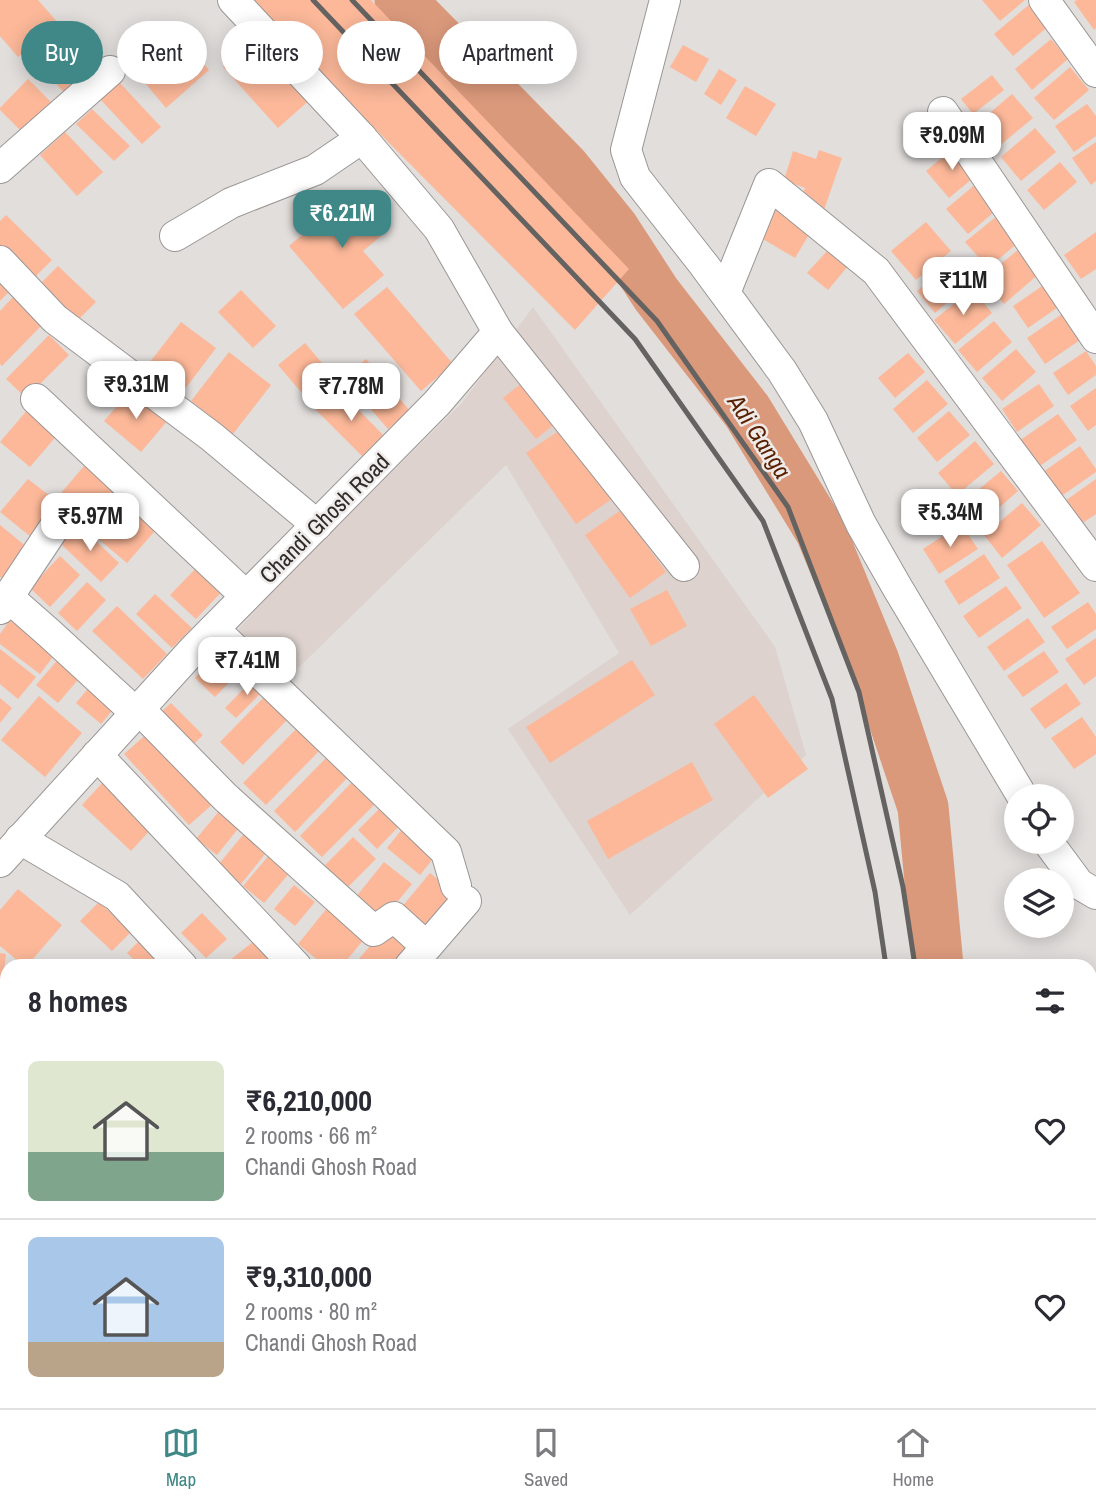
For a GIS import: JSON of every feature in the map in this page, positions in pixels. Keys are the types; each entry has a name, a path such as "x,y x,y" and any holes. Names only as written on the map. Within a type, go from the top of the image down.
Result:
{"street":[{"path":"233,0 362,138 439,229 498,332 684,566"},
{"path":"665,0 626,150 635,177 782,371 813,421 861,524 1015,784"},
{"path":"1044,0 1096,72"},
{"path":"0,168 110,71"},
{"path":"943,112 1096,338"},
{"path":"175,236 231,203 315,170 362,138"},
{"path":"725,293 769,184 876,271 1096,566"},
{"path":"0,261 55,319 212,437 317,525"},
{"name":"Chandi Ghosh Road","path":"0,862 214,629 437,403 498,332"},
{"path":"36,399 246,596"},
{"path":"60,519 4,603 49,633 138,711 225,797 374,931 394,917 418,956 461,894 446,852 214,629"},
{"path":"97,755 289,959"},
{"path":"20,839 117,895 176,959"},
{"path":"1057,854 1079,884 1096,894"}],"shaded area":[{"path":"533,307 775,647 806,755 630,915 508,729 619,653 506,465 287,679 238,630 279,584 462,403"}],"building":[{"path":"0,0 38,0 56,21 21,21 21,54 18,57 0,36"},
{"path":"247,0 371,0 391,21 337,21 337,84 425,84 425,56 439,71 439,84 452,84 629,269 575,330 323,76 323,21 268,21"},
{"path":"982,0 1025,0 1000,21"},
{"path":"1096,0 1094,30 1074,2"},
{"path":"1031,3 1050,25 1013,56 994,34"},
{"path":"1051,39 1068,59 1032,90 1015,69"},
{"path":"683,45 709,59 696,82 670,67"},
{"path":"1070,67 1089,90 1054,120 1034,98"},
{"path":"719,69 737,80 721,105 704,94"},
{"path":"992,75 1004,90 973,114 961,99"},
{"path":"23,84 33,84 54,105 25,135 0,108"},
{"path":"56,84 76,84 66,94"},
{"path":"117,84 121,84 161,127 142,144 100,99"},
{"path":"146,84 193,84 166,108"},
{"path":"238,84 299,84 312,98 278,128"},
{"path":"745,86 776,104 756,136 726,118"},
{"path":"1012,94 1033,118 998,147 978,123"},
{"path":"1087,104 1096,116 1096,136 1074,152 1055,126"},
{"path":"92,109 130,146 114,161 76,124"},
{"path":"1035,128 1056,152 1021,181 1001,157"},
{"path":"65,132 103,172 77,196 40,155"},
{"path":"1096,142 1096,181 1091,185 1072,158"},
{"path":"955,147 978,174 949,198 926,171"},
{"path":"819,150 842,158 824,210 800,201 805,188 784,180 793,151 816,159"},
{"path":"1060,162 1077,182 1044,210 1027,190"},
{"path":"977,183 999,208 968,234 946,209"},
{"path":"353,192 387,231 363,251 384,275 343,309 289,246"},
{"path":"774,205 813,228 795,258 756,235"},
{"path":"6,215 52,260 33,279 0,247 0,221"},
{"path":"997,216 1019,242 988,268 965,242"},
{"path":"926,222 951,251 916,280 891,251"},
{"path":"1096,232 1096,269 1081,279 1064,255"},
{"path":"1020,248 1040,273 1004,304 983,279"},
{"path":"828,250 848,266 828,290 807,273"},
{"path":"956,258 974,280 935,313 917,291"},
{"path":"58,266 96,302 76,322 38,286"},
{"path":"1048,282 1064,303 1028,328 1013,306"},
{"path":"0,284 9,292 0,301"},
{"path":"387,287 453,364 421,391 354,314"},
{"path":"972,289 992,313 955,344 934,320"},
{"path":"241,290 276,326 253,348 218,312"},
{"path":"14,296 43,324 2,366 0,311"},
{"path":"1065,312 1083,338 1045,364 1027,338"},
{"path":"994,321 1012,342 977,372 958,350"},
{"path":"181,322 216,348 185,389 150,362"},
{"path":"49,335 69,355 26,398 6,379"},
{"path":"305,343 327,369 301,392 278,365"},
{"path":"1016,349 1036,372 1002,401 982,378"},
{"path":"1086,351 1096,366 1096,375 1068,395 1053,373"},
{"path":"229,352 271,385 233,434 191,401"},
{"path":"908,353 925,372 895,398 878,378"},
{"path":"366,359 410,411 388,429 344,378"},
{"path":"527,379 561,419 536,439 503,398"},
{"path":"927,380 948,404 913,433 893,409"},
{"path":"1039,384 1054,406 1017,432 1002,409"},
{"path":"337,388 386,438 365,459 315,409"},
{"path":"1096,388 1096,425 1088,431 1070,406"},
{"path":"132,389 168,420 141,452 104,421"},
{"path":"29,408 59,433 30,467 0,442"},
{"path":"949,411 970,435 937,462 917,438"},
{"path":"1058,414 1077,440 1037,468 1019,441"},
{"path":"566,426 616,496 576,524 526,453"},
{"path":"975,441 994,464 957,495 938,473"},
{"path":"1080,446 1096,472 1060,497 1043,472"},
{"path":"91,458 125,487 95,522 61,493"},
{"path":"1001,471 1018,491 978,526 960,505"},
{"path":"28,479 59,503 31,537 0,512"},
{"path":"1096,479 1096,514 1081,524 1065,501"},
{"path":"130,498 161,524 127,563 96,537"},
{"path":"1022,503 1041,525 1002,558 984,535"},
{"path":"621,510 666,572 630,598 585,535"},
{"path":"78,524 119,563 101,582 60,543"},
{"path":"961,524 978,549 939,574 923,549"},
{"path":"0,525 28,548 3,579 0,577"},
{"path":"1042,541 1080,593 1044,618 1007,565"},
{"path":"984,554 1000,578 959,605 944,581"},
{"path":"60,556 80,575 50,607 30,588"},
{"path":"202,562 227,586 196,619 170,595"},
{"path":"87,582 106,600 77,631 58,613"},
{"path":"1006,586 1022,608 979,638 963,616"},
{"path":"667,590 687,626 651,646 630,609"},
{"path":"155,594 192,628 172,648 136,614"},
{"path":"1088,602 1096,614 1096,629 1067,649 1051,627"},
{"path":"117,606 167,654 143,679 92,631"},
{"path":"13,616 59,649 40,674 0,644 0,634"},
{"path":"1028,618 1045,642 1004,671 987,647"},
{"path":"1096,638 1096,676 1084,685 1065,659"},
{"path":"227,646 246,665 215,697 195,678"},
{"path":"0,649 36,677 18,699 0,684"},
{"path":"1044,651 1059,672 1023,697 1007,676"},
{"path":"61,656 83,674 58,703 36,685"},
{"path":"632,660 655,695 550,763 526,727"},
{"path":"257,675 268,686 236,718 225,708"},
{"path":"95,680 120,701 101,724 76,703"},
{"path":"1066,683 1081,704 1045,729 1030,709"},
{"path":"267,694 290,717 243,765 220,742"},
{"path":"754,695 808,769 768,798 714,724"},
{"path":"39,696 82,733 45,777 1,740"},
{"path":"0,698 12,708 0,723"},
{"path":"171,703 203,735 192,746 159,714"},
{"path":"1082,717 1096,737 1096,754 1074,769 1051,738"},
{"path":"304,721 327,743 266,805 243,783"},
{"path":"150,731 214,803 189,825 124,754"},
{"path":"329,755 350,775 295,832 274,811"},
{"path":"692,762 713,800 608,859 587,821"},
{"path":"358,776 381,798 322,857 300,836"},
{"path":"105,780 154,826 131,851 82,805"},
{"path":"385,803 404,821 377,849 358,830"},
{"path":"221,809 241,825 217,855 196,839"},
{"path":"407,823 440,850 420,875 387,848"},
{"path":"247,830 270,848 241,884 218,865"},
{"path":"353,837 376,859 346,889 323,867"},
{"path":"270,854 291,871 264,903 243,886"},
{"path":"384,862 412,884 379,924 352,902"},
{"path":"430,873 460,897 431,932 401,908"},
{"path":"294,885 315,902 295,926 274,909"},
{"path":"18,889 62,925 33,959 16,959 0,946 0,910"},
{"path":"99,902 131,932 112,951 80,921"},
{"path":"328,907 365,938 348,959 316,959 298,944"},
{"path":"202,913 227,939 206,958 181,933"},
{"path":"384,929 413,952 407,959 359,959"},
{"path":"263,934 277,952 268,959 231,959"},
{"path":"144,936 166,959 133,959 127,953"},
{"path":"0,953 6,954 5,959 0,959"}],"waterway":[{"name":"Adi Ganga","path":"400,0 564,167 614,229 656,294 747,411 821,532 874,661 923,807 937,959"}],"railway":[{"path":"313,0 635,339 763,521 832,699 875,892 885,959"},
{"path":"352,0 657,321 788,507 859,692 903,887 914,959"}]}
